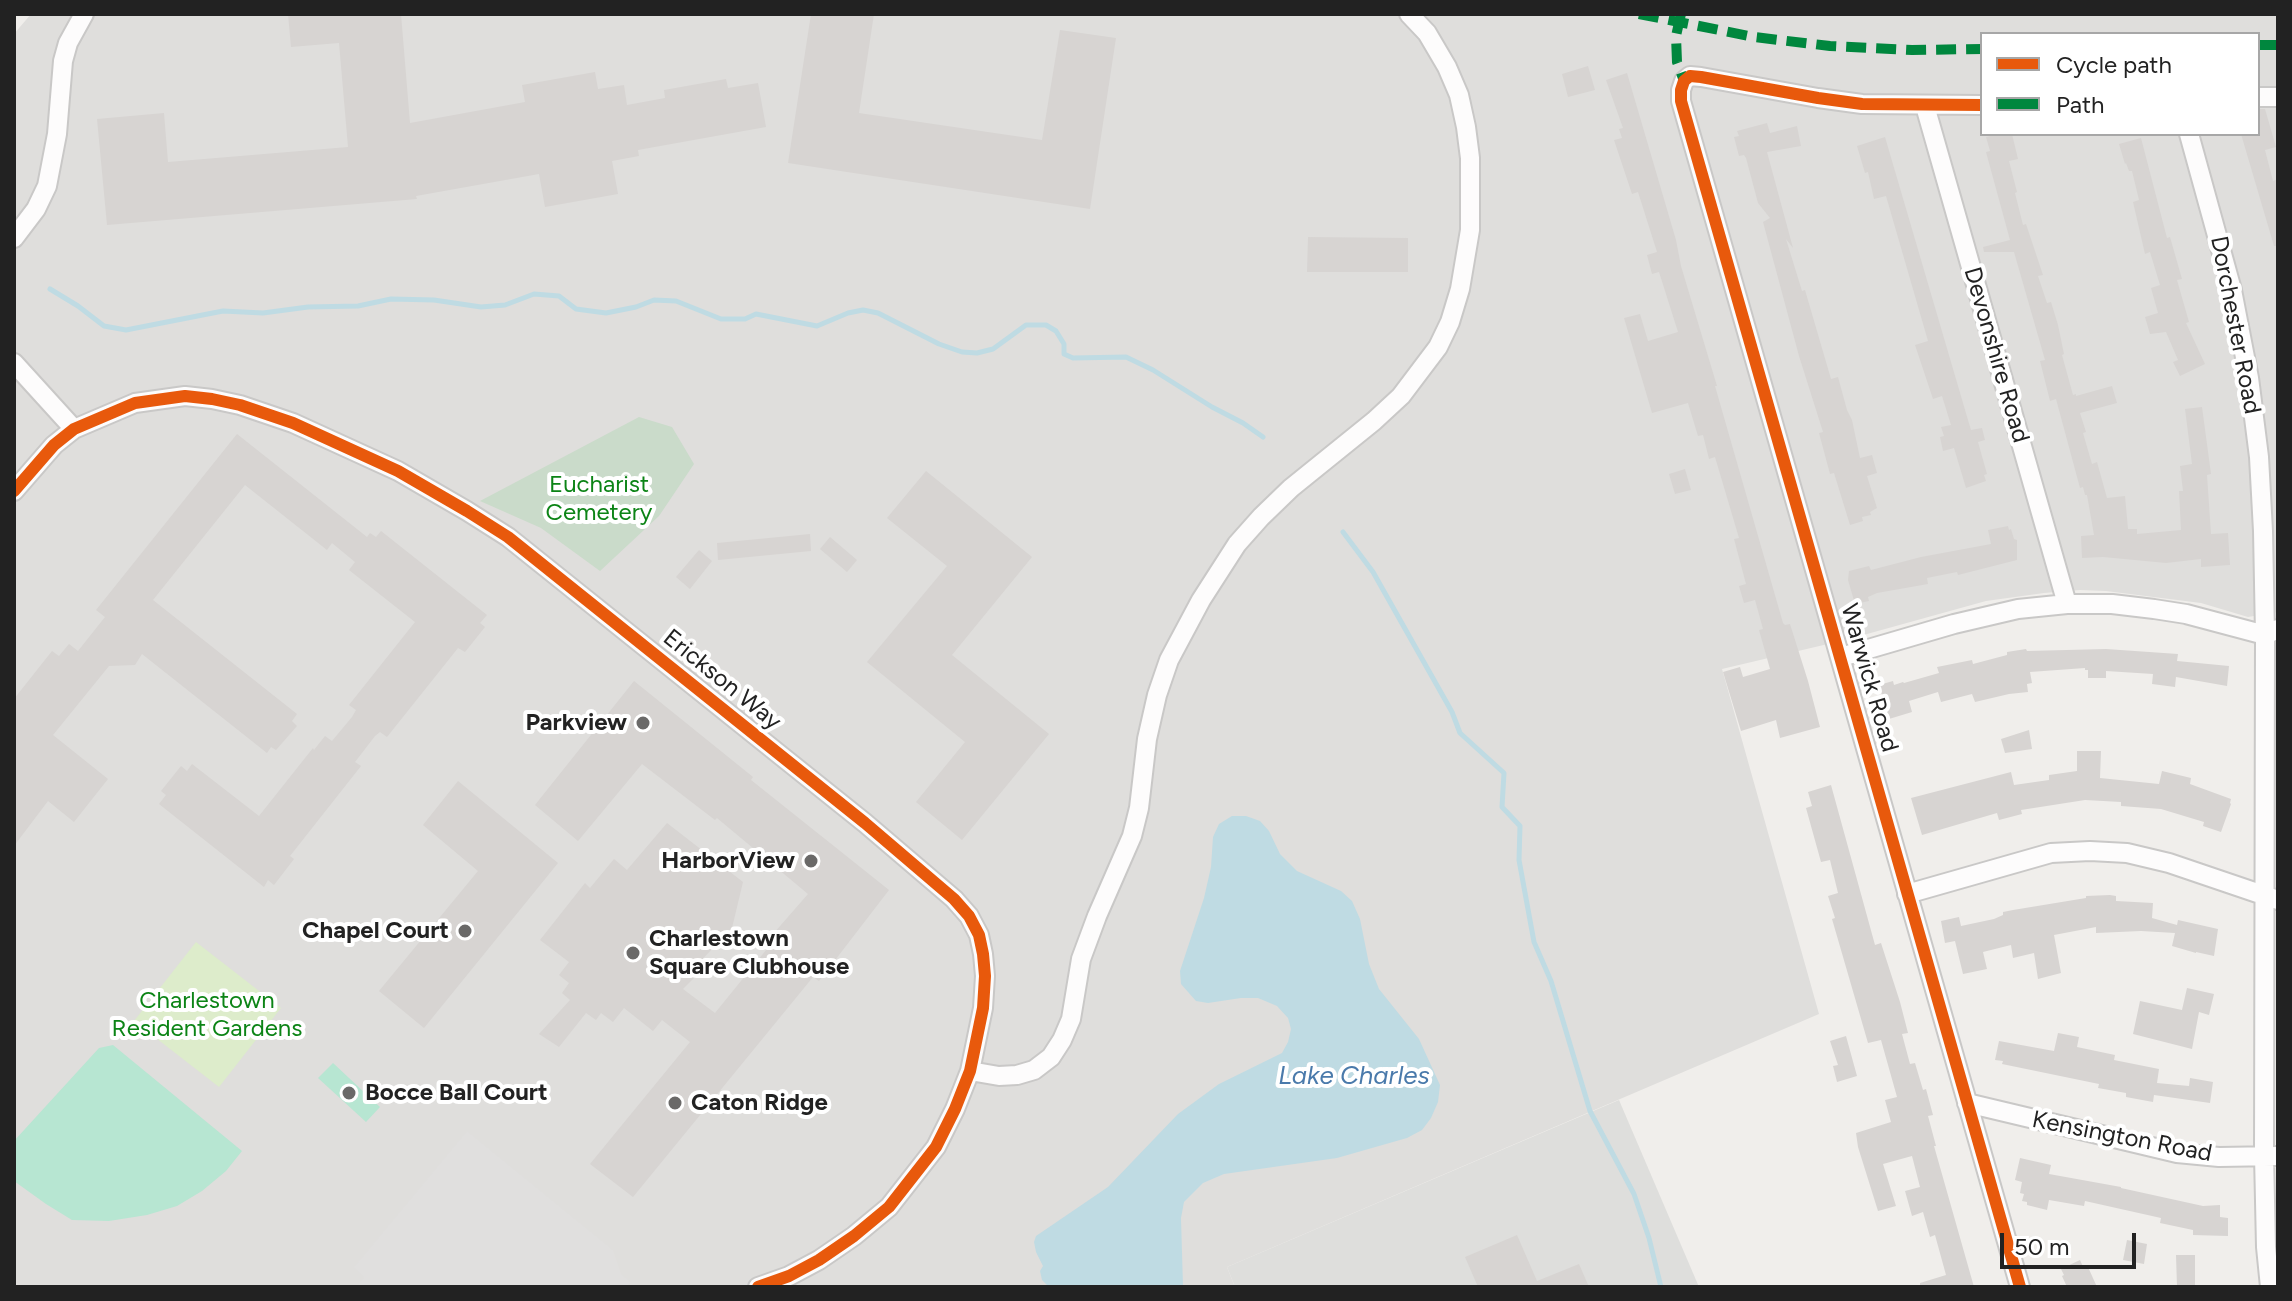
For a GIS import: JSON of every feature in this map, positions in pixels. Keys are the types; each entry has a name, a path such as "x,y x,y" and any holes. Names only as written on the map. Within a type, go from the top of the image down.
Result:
{"street":[{"path":"14,238 36,209 47,186 57,134 63,61 68,43 84,14"},
{"path":"970,1071 999,1076 1034,1070 1051,1057 1062,1040 1071,1019 1084,950 1132,836 1157,695 1169,660 1201,600 1237,544 1261,517 1401,396 1438,347 1450,322 1460,289 1470,230 1470,158 1466,127 1459,95 1447,67 1427,33 1409,14"},
{"name":"Warwick Road","path":"1925,106 1847,102 1690,76 1681,90 1681,101 2020,1287"},
{"path":"1925,106 1980,105"},
{"name":"Devonshire Road","path":"1925,106 2067,604"},
{"name":"Dorchester Road","path":"2190,136 2232,290 2249,378 2259,457 2271,632 2271,1156 2266,1247 2270,1287"},
{"path":"14,363 74,429"},
{"name":"Erickson Way","path":"14,491 54,445 74,429 135,403 185,396 212,399 293,423 398,471 508,537 865,823 954,899 969,916 979,935 985,976 983,1008 970,1071 936,1147 889,1207 854,1236 789,1276 758,1287"},
{"path":"1841,657 1954,624 2018,609 2067,604 2112,604 2154,609 2271,632"},
{"path":"1907,894 2051,853 2090,851 2127,853 2169,863 2270,897"},
{"name":"Kensington Road","path":"1967,1103 2177,1153 2219,1157 2271,1156"}],"shaded area":[{"path":"31,14 2278,14 2278,612 2248,617 2201,603 2106,591 2044,593 1986,601 1849,639 1722,669 1819,1014 1227,1267 1235,1287 14,1287 14,34"},
{"path":"1619,1100 1699,1287 1235,1287 1227,1267"},
{"path":"467,1131 613,1250 621,1274 631,1282 627,1287 356,1287 364,1277 354,1267"}],"green space":[{"name":"Eucharist Cemetery","path":"639,417 672,427 694,464 659,516 600,571 541,528 480,501"},
{"name":"Charlestown Resident Gardens","path":"196,942 281,1008 219,1087 134,1021"},
{"path":"113,1045 242,1151 226,1171 177,1206 109,1221 72,1220 14,1181 14,1141 99,1048"},
{"name":"Bocce Ball Court","path":"333,1063 380,1107 366,1122 318,1078"}],"water":[{"name":"Lake Charles","path":"1232,816 1246,816 1260,821 1269,831 1280,854 1297,871 1341,891 1352,901 1379,989 1419,1039 1440,1085 1438,1102 1422,1130 1407,1138 1337,1158 1224,1174 1203,1183 1184,1202 1181,1218 1183,1287 1049,1287 1042,1280 1040,1271 1043,1266 1036,1252 1036,1236 1108,1187 1178,1114 1219,1084 1282,1053 1288,1042 1291,1029 1288,1018 1277,1006 1258,998 1208,1003 1196,1001 1181,984 1180,971 1211,867 1213,837 1219,824"}],"building":[{"path":"288,14 401,14 410,123 525,102 522,85 595,72 598,89 624,85 627,105 665,98 664,90 726,79 728,88 758,83 766,127 638,150 639,156 612,161 618,194 545,207 539,174 416,196 417,199 107,225 97,119 164,113 168,162 348,147 339,43 291,47"},
{"path":"811,14 874,14 859,113 1042,140 1060,30 1116,38 1090,209 788,163"},
{"path":"1588,66 1595,90 1568,97 1562,74"},
{"path":"1627,73 1783,623 1790,624 1820,727 1780,738 1776,720 1741,731 1723,672 1740,667 1743,677 1770,669 1759,630 1763,629 1755,600 1744,603 1739,586 1746,584 1734,539 1739,538 1715,457 1709,459 1703,435 1698,436 1688,403 1652,413 1624,318 1640,314 1648,341 1678,332 1659,272 1652,274 1647,255 1657,252 1638,192 1632,194 1614,140 1622,138 1619,129 1623,128 1606,80"},
{"path":"2260,109 2265,109 2276,147 2265,150 2273,181 2278,179 2278,246 2274,246 2242,136 2260,136"},
{"path":"1767,123 1770,133 1797,126 1801,146 1767,152 1793,248 1786,239 1802,291 1805,290 1831,379 1838,377 1860,458 1872,455 1877,473 1867,476 1877,508 1870,512 1871,515 1862,517 1863,521 1850,525 1834,473 1830,474 1819,433 1823,432 1763,222 1770,218 1758,203 1746,158 1739,156 1734,137 1739,136 1737,131"},
{"path":"2012,136 2018,159 2009,161 2015,193 2023,225 2026,224 2043,275 2038,276 2058,325 2073,395 2112,386 2117,403 2080,413 2092,464 2097,462 2107,498 2125,496 2128,529 2137,529 2137,534 2181,530 2179,491 2183,491 2180,466 2192,464 2185,409 2202,407 2211,474 2207,475 2211,534 2228,533 2230,565 2201,567 2201,559 2166,563 2082,558 2081,536 2094,535 2087,495 2083,487 2080,488 2056,399 2050,401 2040,361 2045,360 2014,252 1984,252 1983,247 2010,240 1986,152 1990,151 1986,137"},
{"path":"1885,137 1971,430 1982,428 1985,440 1978,442 1986,481 1966,488 1954,448 1943,451 1941,427 1951,425 1942,396 1933,399 1915,345 1928,341 1886,196 1874,199 1868,172 1865,173 1857,146"},
{"path":"2141,138 2167,238 2170,237 2182,279 2177,280 2189,322 2186,323 2205,364 2180,376 2173,362 2178,360 2166,332 2150,334 2145,317 2158,313 2151,288 2160,285 2150,252 2145,254 2133,202 2139,200 2132,171 2125,164 2119,144"},
{"path":"1308,237 1408,238 1408,272 1307,272"},
{"path":"237,434 367,537 370,533 376,537 381,531 487,615 480,623 485,627 465,652 458,648 387,737 380,732 375,736 355,762 361,766 290,856 294,859 274,885 268,880 264,887 159,804 166,795 161,791 181,766 187,771 192,764 259,816 313,748 325,736 332,741 352,717 356,710 349,705 415,622 349,570 355,562 332,543 327,550 245,485 153,600 297,714 292,721 297,726 276,750 271,747 267,753 142,654 135,665 109,666 53,735 108,779 74,822 48,801 14,846 14,699 52,651 59,656 69,644 78,651 105,617 96,610"},
{"path":"1685,469 1691,490 1675,494 1669,474"},
{"path":"926,471 1032,557 952,655 1049,734 962,840 916,802 965,742 867,662 947,566 887,518"},
{"path":"2008,526 2017,540 2017,560 1958,575 1957,572 1927,578 1928,584 1877,593 1868,597 1869,601 1855,604 1848,580 1849,571 1869,566 1871,570 1991,544 1988,530"},
{"path":"810,534 811,551 718,560 717,543"},
{"path":"830,537 857,560 847,572 820,549"},
{"path":"699,550 712,561 690,589 676,577"},
{"path":"2026,649 2106,649 2178,654 2177,661 2229,666 2227,686 2176,677 2175,687 2152,684 2153,674 2106,671 2106,678 2088,678 2085,668 2030,672 2032,683 2027,684 2028,692 1975,702 1972,694 1941,702 1938,692 1909,701 1912,712 1889,719 1879,685 1893,681 1894,685 1904,683 1939,673 1937,667 1972,660 1973,664"},
{"path":"634,681 753,777 751,780 889,890 819,981 813,977 633,1197 590,1164 690,1042 662,1020 653,1031 624,1008 613,1022 601,1013 596,1020 586,1013 559,1047 539,1034 570,1000 562,993 569,983 559,975 569,962 540,940 585,883 590,888 614,859 627,870 667,823 743,882 732,928 693,969 699,973 683,989 715,1013 771,944 767,941 808,894 717,818 715,820 642,764 578,841 535,805"},
{"path":"2029,730 2032,749 2005,753 2001,739"},
{"path":"2077,751 2101,751 2100,778 2159,784 2162,771 2191,778 2190,784 2231,799 2221,832 2203,826 2204,822 2161,809 2085,800 2021,810 2022,814 1999,820 1997,813 1922,835 1911,798 2011,772 2014,785 2049,780 2049,775 2077,771"},
{"name":"Chapel Court","path":"458,781 558,863 424,1028 379,991 478,871 423,825"},
{"path":"1831,785 1875,945 1881,943 1900,1002 1908,1033 1902,1034 1910,1064 1915,1063 1923,1090 1926,1089 1933,1115 1928,1116 1934,1146 1974,1287 1920,1287 1920,1283 1946,1275 1935,1235 1930,1237 1923,1212 1912,1216 1905,1191 1920,1187 1912,1156 1883,1164 1896,1206 1878,1211 1858,1147 1856,1133 1891,1122 1885,1100 1897,1097 1881,1040 1868,1043 1832,919 1835,918 1828,896 1838,893 1830,860 1821,862 1806,808 1812,806 1808,792"},
{"path":"2086,896 2116,896 2116,901 2153,903 2152,918 2177,925 2178,920 2218,929 2214,956 2172,946 2175,933 2096,933 2096,927 2054,935 2061,973 2038,979 2034,953 2013,958 2011,945 1983,952 1987,969 1963,974 1955,941 1945,943 1941,921 1959,917 1961,926 1994,919 2003,912"},
{"path":"2187,988 2214,994 2209,1015 2199,1012 2192,1049 2133,1034 2140,1001 2182,1010"},
{"path":"2058,1033 2079,1037 2077,1047 2115,1055 2114,1060 2159,1069 2157,1083 2189,1086 2190,1078 2213,1082 2210,1103 2154,1095 2153,1102 2126,1097 2126,1093 2098,1088 2099,1084 1995,1060 1999,1041 2054,1051"},
{"path":"1846,1036 1857,1076 1837,1082 1833,1066 1838,1065 1830,1041"},
{"path":"2020,1158 2051,1165 2049,1174 2203,1206 2220,1205 2220,1217 2228,1218 2228,1236 2193,1235 2193,1230 2160,1223 2161,1218 2085,1201 2084,1206 2049,1200 2047,1210 2027,1205 2022,1201 2024,1194 2020,1193 2022,1182 2015,1180"},
{"path":"1517,1235 1537,1281 1579,1264 1589,1287 1478,1287 1465,1257"},
{"path":"2127,1240 2147,1244 2144,1264 2123,1260"},
{"path":"2176,1255 2195,1255 2195,1287 2177,1287"},
{"path":"2080,1260 2084,1269 2088,1267 2097,1287 2067,1287 2061,1269"}],"waterway":[{"path":"50,289 104,326 126,330 223,311 263,313 308,307 358,306 391,299 434,300 481,307 505,305 534,294 559,296 576,309 606,313 654,300 676,301 721,319 745,319 756,314 817,326 863,310 878,313 939,344 962,352 977,353 993,349 1026,325 1046,325 1056,331 1064,344 1064,354 1073,358 1126,357 1263,437"},
{"path":"1343,532 1373,572 1452,712 1460,733 1504,773 1502,807 1520,826 1519,860 1534,942 1551,981 1590,1111 1634,1194 1661,1287"}],"marked path":[{"path":"1639,14 1754,37 1830,46 1980,49"},
{"path":"1681,14 1676,36 1677,62 1684,81"},
{"path":"2260,45 2278,45"}],"cycle path":[{"path":"1980,105 1862,104 1690,76 1681,90 1681,101 2020,1287"},
{"path":"14,491 54,445 74,429 135,403 185,396 212,399 293,423 398,471 508,537 865,823 954,899 969,916 979,935 985,976 983,1008 970,1071 936,1147 889,1207 854,1236 789,1276 758,1287"}],"place":[{"name":"Parkview","path":"643,723"},
{"name":"HarborView","path":"811,861"},
{"name":"Chapel Court","path":"465,931"},
{"name":"Charlestown Square Clubhouse","path":"633,953"},
{"name":"Bocce Ball Court","path":"349,1093"},
{"name":"Caton Ridge","path":"675,1103"}]}
